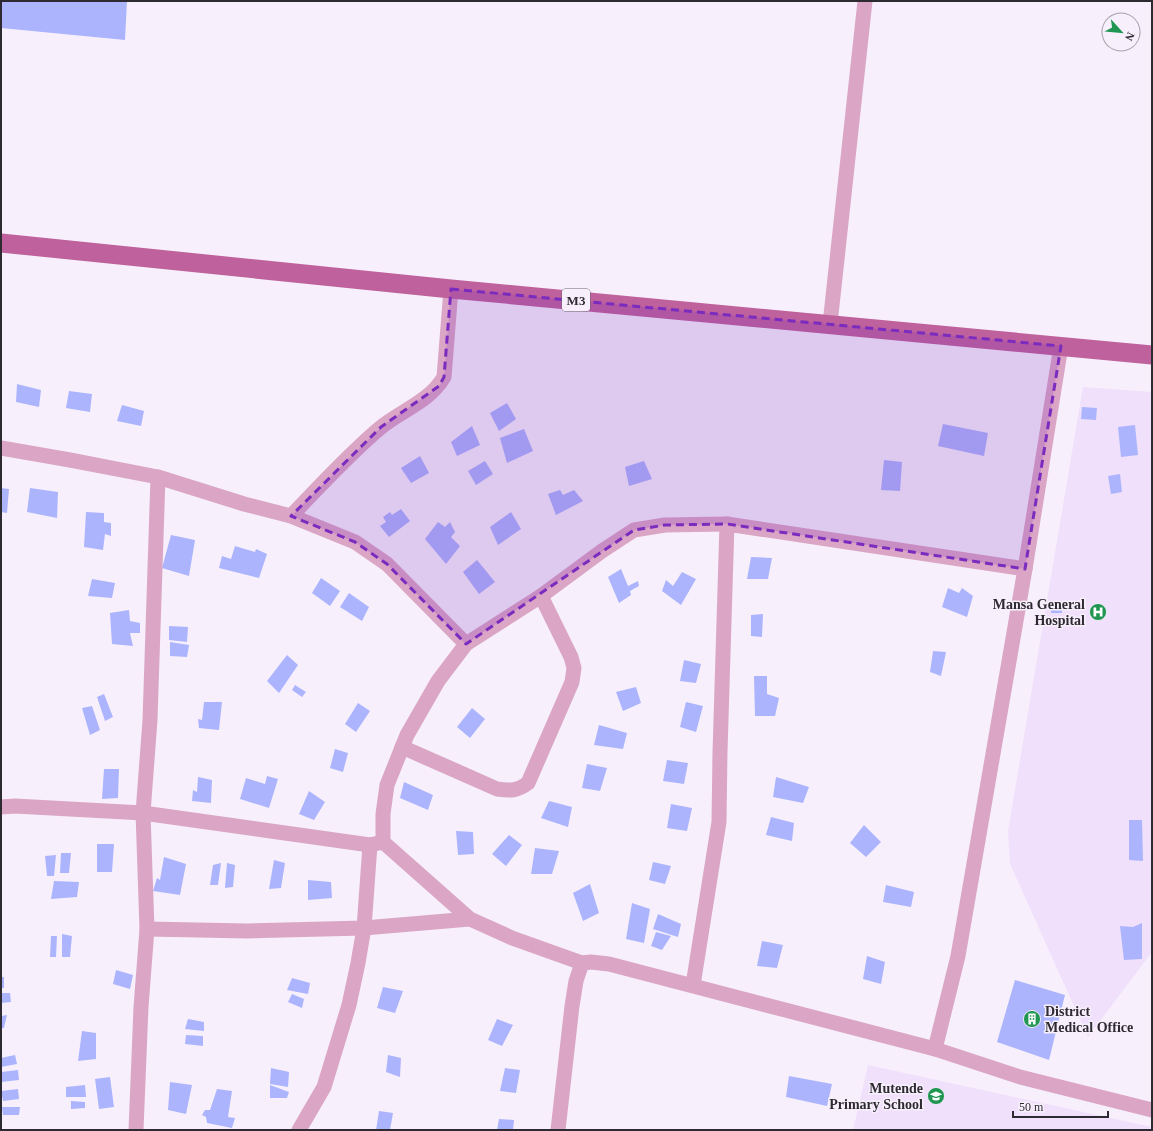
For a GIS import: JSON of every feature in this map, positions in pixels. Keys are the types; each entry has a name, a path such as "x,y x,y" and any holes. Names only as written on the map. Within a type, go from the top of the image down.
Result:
{"main road":[{"name":"M3","path":"1,243 451,289 1152,355"}],"street":[{"path":"830,324 865,1"},
{"path":"291,516 355,450 381,427 426,398 439,386 444,377 451,289"},
{"path":"935,1049 958,956 1025,569 1061,346"},
{"path":"1,448 158,477 244,504 291,516 355,542 387,564 466,644"},
{"path":"136,1130 141,1007 147,929 143,814 150,720 158,477"},
{"path":"300,1130 324,1087 349,1005 364,928 376,844 383,814 387,784 407,735 438,680 466,644 541,596 602,551 634,530 665,525 727,524 1025,569"},
{"path":"692,985 720,822 720,752 727,524"},
{"path":"402,747 497,789 508,791 519,789 528,783 572,682 574,668 571,657 541,596"},
{"path":"1,807 15,806 143,814 376,844 470,919 512,938 582,963 591,962 609,964 692,985 935,1049 1020,1077 1152,1110"},
{"path":"147,929 248,931 364,928 470,919"},
{"path":"558,1130 572,1006 576,981 582,963"}],"highlighted area":[{"path":"451,289 1061,346 1025,569 727,524 665,525 634,530 466,644 387,564 355,542 291,516 381,427 439,386 444,377"}],"shaded area":[{"name":"Mansa General Hospital","path":"1083,387 1152,392 1152,952 1088,1037 1010,864 1008,831"},
{"name":"Mutende Primary School","path":"868,1065 1152,1127 1152,1130 853,1130"}],"building":[{"path":"1,1 127,1 125,40 1,28"},
{"path":"17,384 41,390 39,407 16,402"},
{"path":"69,391 92,394 90,412 66,408"},
{"path":"507,403 516,419 499,431 490,413"},
{"path":"122,405 144,411 141,426 117,421"},
{"path":"1082,407 1097,408 1096,420 1081,419"},
{"path":"943,424 988,433 984,456 938,446"},
{"path":"1135,425 1138,455 1121,457 1118,427"},
{"path":"472,426 480,445 457,456 451,442"},
{"path":"524,429 533,451 507,463 500,438"},
{"path":"420,456 429,473 411,483 401,468"},
{"path":"884,460 902,462 900,491 881,490"},
{"path":"485,461 493,474 476,485 468,471"},
{"path":"644,461 652,479 629,486 625,467"},
{"path":"1120,474 1122,492 1111,494 1108,476"},
{"path":"1,488 9,489 7,513 1,512"},
{"path":"30,488 58,492 57,518 27,512"},
{"path":"560,490 563,495 574,490 583,501 556,515 548,494"},
{"path":"401,509 410,521 389,537 380,526 386,522 383,517 390,512 392,515"},
{"path":"86,512 104,513 104,522 111,523 111,536 105,534 103,550 84,547"},
{"path":"511,512 521,529 498,545 490,527"},
{"path":"438,522 445,527 450,522 455,532 451,537 460,546 446,564 425,539"},
{"path":"171,535 195,540 189,576 162,568"},
{"path":"235,546 255,552 256,549 267,554 259,578 219,568 222,556 231,559"},
{"path":"751,557 772,558 768,579 747,579"},
{"path":"477,560 495,582 479,594 463,572"},
{"path":"621,569 628,586 638,581 639,586 630,591 631,595 619,603 608,577"},
{"path":"682,572 696,579 681,605 662,591 666,580 673,586"},
{"path":"321,578 340,591 330,606 312,593"},
{"path":"92,579 115,583 112,598 88,596"},
{"path":"948,588 959,593 962,588 973,596 967,617 942,607"},
{"path":"349,593 369,607 362,621 340,607"},
{"path":"1051,603 1062,603 1062,613 1051,613"},
{"path":"129,610 130,621 140,623 140,633 130,633 133,646 112,644 110,613"},
{"path":"763,614 762,637 751,636 751,615"},
{"path":"169,626 188,627 187,642 169,640"},
{"path":"170,642 189,645 187,657 170,656"},
{"path":"933,651 946,652 941,676 930,672"},
{"path":"287,655 298,665 279,693 267,681"},
{"path":"684,660 701,664 696,683 680,681"},
{"path":"754,676 767,676 767,694 779,698 775,716 755,716"},
{"path":"295,685 306,692 302,697 292,690"},
{"path":"636,687 641,703 623,711 616,692"},
{"path":"104,694 113,717 105,721 97,697"},
{"path":"204,702 222,702 219,730 199,728 198,719 202,720"},
{"path":"686,702 703,706 696,732 680,727"},
{"path":"358,703 370,711 356,732 345,724"},
{"path":"92,706 100,730 90,735 82,708"},
{"path":"472,708 485,719 470,738 457,727"},
{"path":"599,725 627,733 623,749 594,745"},
{"path":"335,749 348,753 343,772 330,768"},
{"path":"667,760 688,763 684,784 663,781"},
{"path":"587,764 607,768 600,791 582,788"},
{"path":"104,769 119,769 118,798 102,799"},
{"path":"267,776 278,779 269,808 240,799 246,778 265,784"},
{"path":"198,777 212,780 211,803 192,801 193,790 197,792"},
{"path":"776,777 809,787 803,803 773,797"},
{"path":"404,782 433,795 428,810 400,798"},
{"path":"309,791 325,802 314,820 299,814"},
{"path":"549,801 572,807 568,827 541,818"},
{"path":"671,804 692,808 687,831 667,828"},
{"path":"771,817 794,823 792,841 766,835"},
{"path":"1129,820 1142,820 1143,861 1129,860"},
{"path":"864,825 881,842 866,857 850,843"},
{"path":"456,831 473,832 474,854 458,855"},
{"path":"509,835 522,845 506,866 492,854"},
{"path":"97,844 114,844 112,872 97,872"},
{"path":"535,848 559,851 552,874 531,874"},
{"path":"61,853 71,853 69,873 60,873"},
{"path":"56,855 54,876 47,876 45,856"},
{"path":"164,857 186,864 180,895 153,891 157,878 160,880"},
{"path":"274,860 285,863 281,888 269,889"},
{"path":"653,862 671,866 665,884 649,880"},
{"path":"221,863 218,885 210,885 213,865"},
{"path":"227,863 235,865 233,887 225,888"},
{"path":"308,880 331,882 332,898 308,900"},
{"path":"54,881 79,882 77,897 51,899"},
{"path":"590,884 599,913 583,921 573,893"},
{"path":"886,885 914,892 911,907 883,902"},
{"path":"632,903 650,909 644,943 626,939"},
{"path":"658,914 681,924 678,937 653,929"},
{"path":"1142,923 1142,959 1124,960 1120,926 1133,927"},
{"path":"656,932 671,936 662,950 651,946"},
{"path":"62,934 72,936 70,957 62,957"},
{"path":"51,936 57,936 56,957 50,957"},
{"path":"762,941 783,945 777,968 757,966"},
{"path":"867,956 885,962 881,984 863,979"},
{"path":"116,970 133,975 130,989 113,984"},
{"path":"1,977 4,977 4,988 1,988"},
{"path":"292,978 310,983 308,994 287,990"},
{"name":"District Medical Office","path":"1015,980 1065,995 1049,1060 997,1042"},
{"path":"383,987 403,991 395,1013 377,1008"},
{"path":"1,993 10,993 11,1002 1,1003"},
{"path":"292,994 304,999 302,1008 288,1002"},
{"path":"7,1015 4,1028 1,1028 1,1016"},
{"path":"188,1019 204,1022 204,1031 185,1029"},
{"path":"497,1019 513,1025 502,1046 488,1040"},
{"path":"82,1031 96,1033 96,1059 78,1061"},
{"path":"186,1035 203,1036 203,1046 185,1044"},
{"path":"15,1055 17,1064 1,1067 1,1058"},
{"path":"388,1055 401,1058 400,1077 386,1072"},
{"path":"271,1068 289,1072 288,1087 270,1084"},
{"path":"505,1068 520,1070 516,1093 500,1091"},
{"path":"18,1070 19,1080 1,1082 1,1072"},
{"path":"789,1076 832,1084 827,1106 786,1097"},
{"path":"110,1077 114,1107 99,1109 95,1079"},
{"path":"170,1082 192,1085 186,1114 168,1110"},
{"path":"85,1085 86,1097 66,1097 66,1087"},
{"path":"270,1085 289,1092 287,1098 270,1098"},
{"path":"18,1089 19,1099 3,1101 1,1091"},
{"path":"217,1089 232,1091 228,1117 235,1118 232,1128 207,1123 206,1117 202,1115 205,1110 210,1110"},
{"path":"71,1101 85,1102 85,1108 71,1109"},
{"path":"2,1107 20,1107 19,1115 3,1115"},
{"path":"379,1111 393,1113 390,1130 376,1130"},
{"path":"499,1119 514,1120 513,1130 497,1130"}],"place":[{"name":"Mansa General Hospital","path":"1098,612"},
{"name":"District Medical Office","path":"1032,1019"},
{"name":"Mutende Primary School","path":"936,1096"}]}
